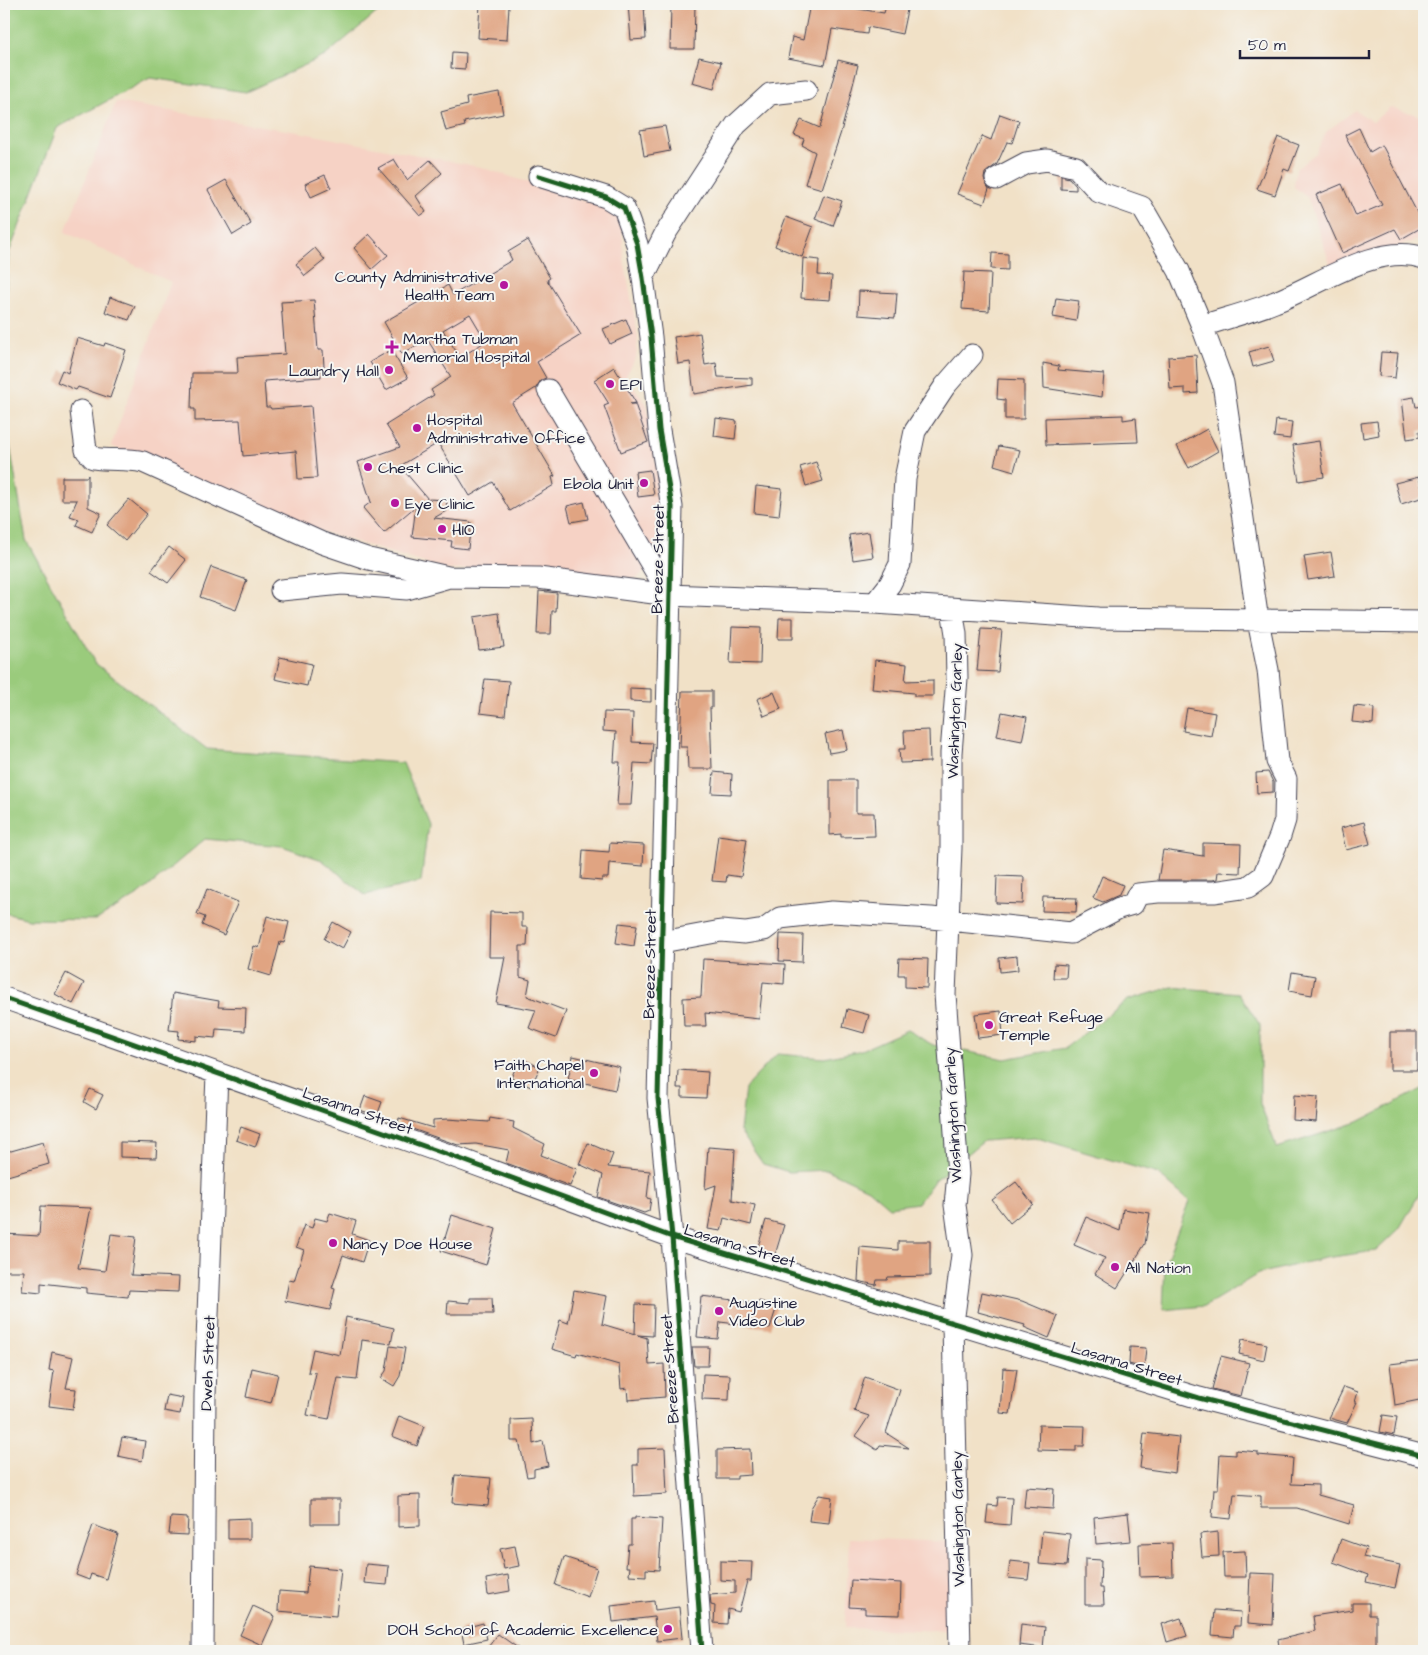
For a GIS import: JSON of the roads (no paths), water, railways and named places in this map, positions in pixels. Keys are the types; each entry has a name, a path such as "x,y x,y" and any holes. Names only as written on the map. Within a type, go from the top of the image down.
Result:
{"street":[{"path":"643,278 666,234 736,125 770,94 806,90"},
{"path":"662,942 721,931 745,932 764,930 780,918 818,913 853,913 947,919 1071,933 1133,904 1138,894 1214,892 1248,887 1263,876 1280,836 1284,820 1286,779 1277,761 1268,670 1258,621 1223,383 1202,326 1179,270 1142,207 1099,192 1076,167 1047,160 1026,163 996,179"},
{"name":"Breeze Street","path":"540,176 606,197 624,208 636,244 643,278 660,430 672,507 658,1098 672,1237 702,1651"},
{"path":"1202,326 1275,302 1373,258 1408,253 1424,258"},
{"path":"875,603 890,584 900,564 905,479 914,431 944,386 972,355"},
{"path":"548,390 669,594"},
{"path":"81,411 86,450 93,458 112,461 126,458 143,462 322,543 369,559 448,577 538,578 669,594 875,603 1098,618 1424,622"},
{"path":"281,590 342,584 407,589 448,577"},
{"name":"Washington Garley","path":"952,609 956,634 957,678 951,753 951,848 945,994 958,1174 955,1205 962,1255 953,1323 960,1651"},
{"name":"Lasanna Street","path":"4,998 452,1156 672,1237 1199,1398 1424,1456"},
{"name":"Dweh Street","path":"203,1651 205,1395 217,1074"}],"place":[{"name":"County Administrative Health Team","path":"504,285"},
{"name":"Martha Tubman Memorial Hospital","path":"392,347"},
{"name":"Laundry Hall","path":"389,370"},
{"name":"EPI","path":"610,384"},
{"name":"Hospital Administrative Office","path":"417,428"},
{"name":"Chest Clinic","path":"368,467"},
{"name":"Ebola Unit","path":"644,483"},
{"name":"Eye Clinic","path":"395,503"},
{"name":"HIO","path":"442,529"},
{"name":"Great Refuge Temple","path":"989,1025"},
{"name":"Faith Chapel International","path":"594,1073"},
{"name":"Nancy Doe House","path":"333,1243"},
{"name":"All Nation","path":"1115,1267"},
{"name":"Augustine Video Club","path":"719,1311"},
{"name":"DOH School of Academic Excellence","path":"668,1629"}]}
